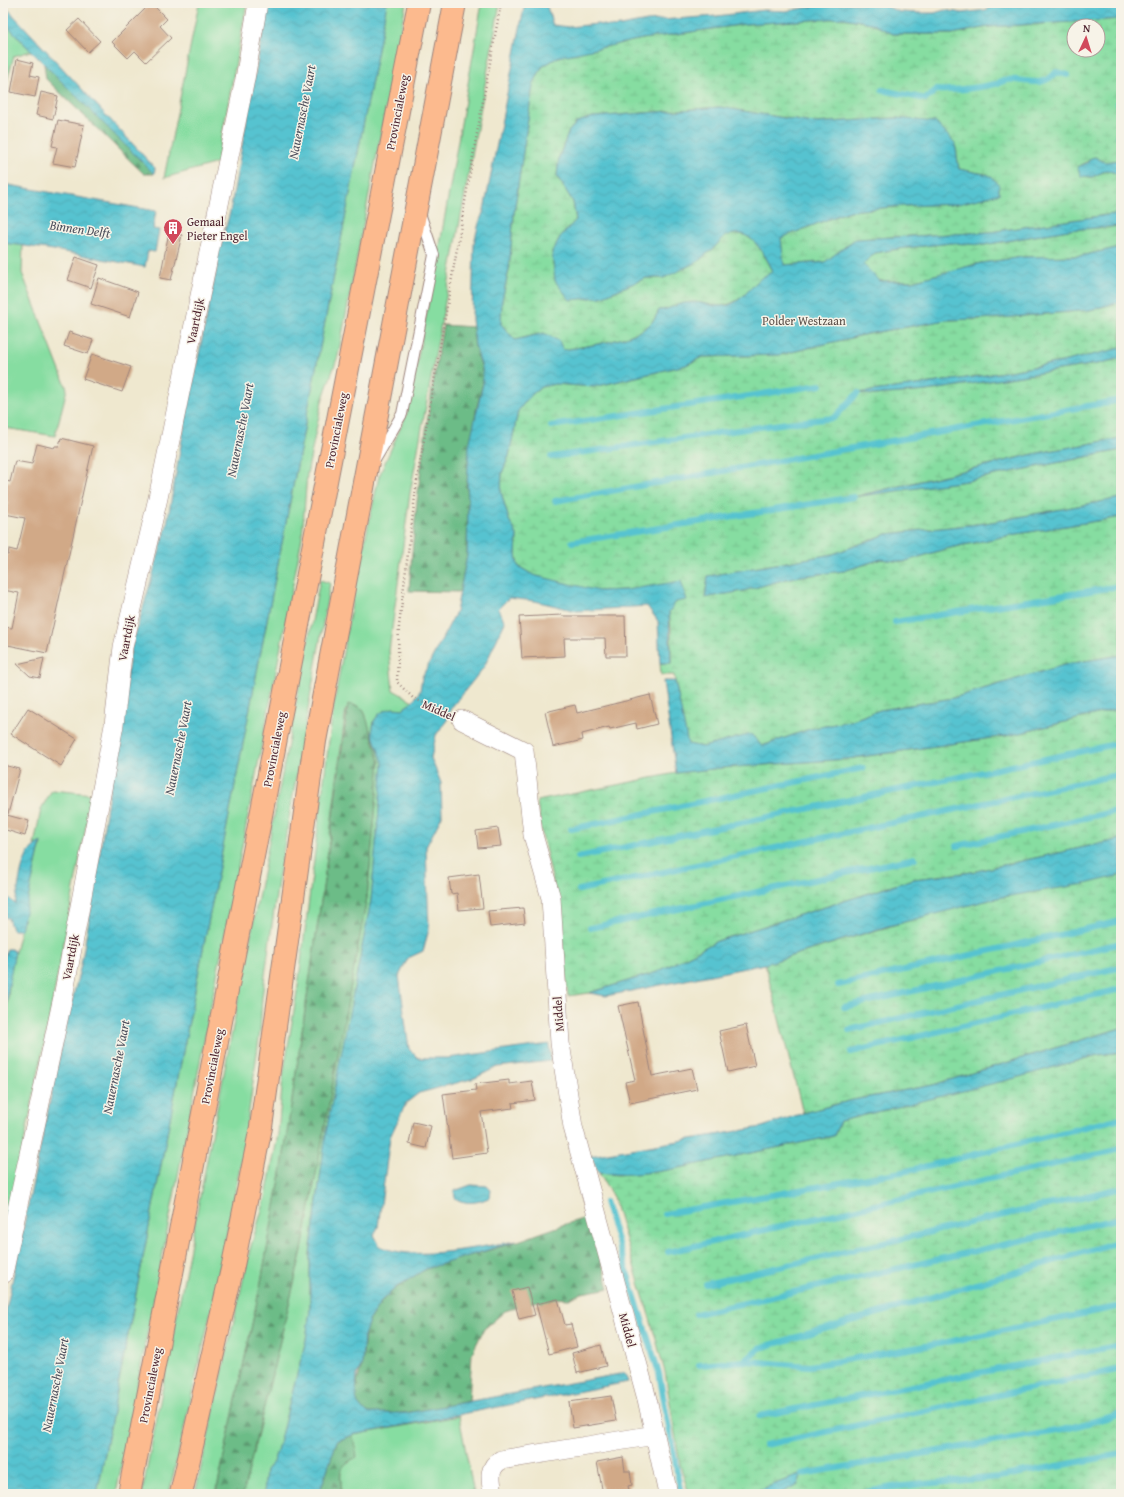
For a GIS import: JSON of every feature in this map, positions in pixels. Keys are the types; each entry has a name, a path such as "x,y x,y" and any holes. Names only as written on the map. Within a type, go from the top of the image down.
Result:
{"highway":[{"name":"Provincialeweg","path":"129,1494 418,3"},
{"path":"181,1494 233,1265 261,1126 315,741 363,479 455,3"}],"street":[{"name":"Vaartdijk","path":"3,1274 67,974 114,725 123,647 161,483 245,79 258,3"},
{"name":"Middel","path":"462,720 524,751 533,834 551,898 560,1043 573,1127 645,1391 668,1494"},
{"path":"493,1494 490,1475 491,1468 501,1460 655,1435"}],"path":[{"name":"Middel","path":"462,720 413,698 397,682 397,661 399,626 417,480 474,152 502,3"}],"green space":[{"path":"199,3 247,3 217,163 164,178"},
{"path":"387,3 406,3 338,356 322,401 307,474 302,538 116,1494 97,1494"},
{"path":"482,3 500,3 410,493 389,651 393,690 413,701 403,709 393,708 379,714 374,721 372,733 383,763 371,900 326,1132 310,1254 310,1310 306,1340 277,1451 273,1462 266,1470 264,1494 243,1494 302,1250 367,898 380,762 346,709 324,881 282,1168 261,1282 216,1494 195,1494 250,1249 266,1197 278,1134 283,1076 298,986 333,709 354,591 379,476 407,413 440,244"},
{"path":"844,18 871,23 893,34 952,34 988,27 1066,22 1066,58 1106,58 1106,20 1121,19 1121,160 1104,162 1095,157 1078,167 1081,176 1092,177 1107,170 1121,175 1121,213 990,232 855,239 825,262 783,265 781,238 849,211 903,206 958,204 989,175 959,169 955,143 897,118 813,123 720,107 593,117 577,122 569,131 559,157 557,176 573,202 576,220 560,237 552,252 555,281 601,297 646,278 664,278 712,250 725,236 733,234 741,234 751,239 764,255 773,271 761,278 745,295 734,302 727,305 715,306 693,302 659,310 654,320 646,328 636,333 611,341 563,350 544,333 515,340 501,324 502,300 509,270 514,213 533,84 542,67 558,57 642,39 746,24"},
{"path":"3,21 31,51 14,56 3,94"},
{"path":"44,64 154,174 144,174 46,79"},
{"path":"1121,226 1121,247 1080,256 1023,257 981,263 912,281 880,281 863,264 875,253 897,249 951,243 984,245 1068,230"},
{"path":"3,243 23,245 22,273 67,389 55,436 5,428 3,437"},
{"path":"1121,302 1121,348 1062,362 974,377 860,393 873,395 926,391 1097,364 1121,358 1121,438 1038,453 861,495 966,481 1121,450 1121,498 986,523 887,534 833,554 708,576 705,597 743,591 794,577 844,571 881,559 903,562 945,549 1011,535 1121,517 1121,655 1067,664 953,698 880,710 850,721 810,729 762,746 751,735 703,747 687,744 674,675 661,675 660,663 671,663 671,628 669,612 676,602 626,590 599,591 573,586 533,575 518,566 516,555 517,535 509,520 501,492 502,473 509,456 518,411 529,397 541,387 555,384 594,387 686,365 702,357 779,355 867,334 946,320 1001,318 1090,310"},
{"path":"443,325 473,327 475,346 482,368 483,383 476,411 467,484 467,555 460,592 409,591 422,458"},
{"path":"320,580 330,583 278,881 244,1147 214,1298 169,1494 142,1494"},
{"path":"348,704 358,706 364,710 380,762 367,898 302,1250 243,1494 216,1494 261,1282 282,1168"},
{"path":"1121,708 1121,839 972,872 914,879 717,941 657,972 589,993 568,996 559,908 541,830 537,801 676,773 721,768 847,759 1012,735"},
{"path":"52,790 92,794 49,1020 3,1246 3,1043 7,1034 6,1022 10,973 41,843 34,845 41,809"},
{"path":"1121,875 1121,1028 933,1085 853,1100 803,1113 765,964 880,929 967,905 1011,895 1090,882"},
{"path":"1121,1052 1121,1494 779,1494 798,1484 801,1475 748,1494 689,1494 680,1465 665,1372 651,1322 613,1197 599,1173 618,1175 661,1171 834,1136 840,1121 1098,1055"},
{"path":"589,1217 609,1288 582,1293 569,1299 556,1298 546,1303 537,1301 505,1311 484,1329 472,1353 469,1401 414,1412 382,1414 370,1413 362,1410 358,1406 356,1388 362,1364 366,1328 377,1308 391,1292 417,1274 436,1265 503,1246"},
{"path":"459,1416 474,1494 341,1494 342,1468 345,1464 356,1457 353,1435"},
{"path":"353,1435 357,1457 345,1464 341,1472 341,1494 319,1494 337,1441"}],"water":[{"name":"Nauernasche Vaart","path":"268,3 387,3 97,1494 3,1494 3,1325 64,1034 81,965 93,898 131,649 166,529 187,412 218,262 215,261 218,245 221,245 230,212"},
{"path":"525,3 547,3 553,25 569,27 597,24 615,27 647,21 717,16 764,10 785,11 836,3 878,3 900,12 934,13 945,10 962,13 985,10 1002,3 1121,3 1121,19 1066,18 1066,22 988,27 952,34 893,34 871,23 844,18 746,24 642,39 558,57 542,67 533,85 514,213 509,270 502,300 501,324 515,340 544,333 559,341 563,350 611,341 636,333 646,328 654,320 659,310 692,302 724,306 737,301 761,278 773,271 764,255 751,239 741,234 733,234 725,236 712,250 697,262 664,278 646,278 601,297 570,300 555,281 552,252 560,237 576,220 573,202 557,176 559,157 569,131 577,122 593,117 720,107 813,123 897,118 935,122 955,143 959,169 989,175 999,184 999,194 958,204 903,206 849,211 781,238 784,265 825,262 855,239 990,232 1121,213 1121,226 1068,230 984,245 951,243 897,249 875,253 863,264 880,281 912,281 981,263 1023,257 1080,256 1121,247 1121,302 1090,310 1001,318 946,320 867,334 779,355 702,357 686,365 594,387 555,384 541,387 529,397 518,411 509,456 502,473 501,492 509,520 517,535 516,555 518,566 533,575 599,591 626,590 681,581 687,600 676,602 669,612 671,663 660,663 658,621 647,606 577,611 535,601 509,598 498,609 505,622 484,667 451,708 447,720 436,735 431,758 441,783 442,816 426,847 429,929 423,951 408,958 399,976 409,1049 418,1058 448,1058 549,1044 551,1061 497,1067 475,1078 419,1093 406,1103 390,1137 378,1227 374,1235 380,1246 394,1251 428,1253 447,1252 517,1241 426,1269 398,1286 382,1300 370,1318 364,1336 362,1364 357,1375 356,1396 358,1404 363,1410 369,1413 406,1413 625,1373 628,1382 353,1435 337,1441 319,1494 264,1494 266,1470 273,1462 277,1451 306,1340 310,1310 310,1254 326,1132 371,900 383,763 372,733 374,721 379,714 386,710 393,708 403,709 413,701 420,691 422,677 456,612 467,555 467,484 469,445 483,383 482,368 475,346 472,319 474,243 484,210"},
{"path":"3,4 155,168 154,174 3,21"},
{"path":"1095,157 1104,162 1121,160 1121,175 1107,170 1092,177 1081,176 1077,167 1087,163 1091,158"},
{"name":"Binnen Delft","path":"3,184 156,211 153,229 159,230 155,252 148,251 145,267 54,250 3,243"},
{"path":"1121,348 1121,358 1097,364 926,391 873,395 858,393 974,377 1062,362"},
{"path":"1121,438 1121,450 966,481 854,497 1038,453"},
{"path":"1121,498 1121,517 1011,535 945,549 903,562 881,559 844,571 794,577 743,591 705,598 708,576 833,554 887,534 986,523"},
{"path":"1121,655 1121,708 1012,735 847,759 721,768 676,773 663,681 675,681 688,744 703,747 751,734 762,746 810,729 850,721 880,710 953,698 1067,664"},
{"path":"1121,839 1121,875 1085,884 997,898 885,927 765,964 606,996 589,993 657,972 717,941 914,879 972,872"},
{"path":"41,842 21,930 12,930 8,918 3,917 3,892 15,904 25,860 34,846"},
{"path":"7,949 11,949 15,952 6,1013 7,1036 3,1043 3,961"},
{"path":"1121,1028 1121,1052 1098,1055 1012,1079 840,1121 834,1136 688,1166 644,1173 599,1173 590,1156 762,1127 803,1113 853,1100 933,1085"},
{"path":"471,1185 487,1186 491,1190 490,1197 481,1201 472,1202 463,1202 455,1198 454,1191"},
{"path":"802,1474 798,1484 779,1494 748,1494"}],"building":[{"path":"151,3 167,19 160,26 171,38 146,62 135,51 128,58 112,42"},
{"path":"79,19 100,41 88,52 67,30"},
{"path":"17,59 33,63 30,75 39,77 35,97 11,92"},
{"path":"41,92 58,96 53,119 36,115"},
{"path":"58,120 84,125 75,167 53,163 57,147 52,146"},
{"name":"Gemaal Pieter Engel","path":"169,232 182,235 171,280 160,278"},
{"path":"76,257 99,265 91,288 68,280"},
{"path":"99,278 138,292 130,317 91,304"},
{"path":"69,332 93,340 88,354 64,346"},
{"path":"92,354 131,367 122,392 83,379"},
{"path":"61,438 93,446 47,653 3,644 3,627 12,628 19,593 3,590 3,554 8,555 9,549 17,551 25,518 5,514 8,503 3,502 3,480 10,482 15,461 32,464 37,444 54,448 55,446 59,446"},
{"path":"562,615 625,616 626,656 606,656 605,638 564,638 565,656 522,658 519,617"},
{"path":"44,658 40,678 30,676 17,664"},
{"path":"650,695 657,724 637,729 636,723 610,729 609,727 582,734 583,740 553,747 545,712 575,705 577,713"},
{"path":"28,708 77,739 61,766 11,734"},
{"path":"3,765 20,769 8,814 3,813"},
{"path":"3,814 29,821 25,836 3,829"},
{"path":"498,828 501,846 478,848 476,831"},
{"path":"479,874 483,908 459,910 457,893 451,894 449,878"},
{"path":"523,908 525,923 490,927 488,911"},
{"path":"638,1002 652,1076 692,1068 697,1089 630,1103 625,1082 635,1080 618,1006"},
{"path":"746,1025 755,1066 728,1072 719,1031"},
{"path":"509,1080 509,1084 532,1081 535,1100 512,1103 513,1108 481,1112 487,1153 452,1158 443,1094 476,1090 475,1084"},
{"path":"413,1122 431,1126 426,1148 409,1144"},
{"path":"527,1287 535,1315 519,1319 512,1291"},
{"path":"558,1299 565,1325 571,1324 577,1347 549,1354 536,1304"},
{"path":"601,1345 606,1366 577,1373 572,1353"},
{"path":"611,1396 616,1421 573,1428 569,1402"},
{"path":"623,1457 625,1471 630,1471 632,1485 628,1486 630,1494 603,1494 597,1462"}],"waterway":[{"path":"882,90 926,99 936,90 973,88 996,84 1007,80 1039,82 1045,81 1056,72 1068,75"},
{"path":"551,426 821,385"},
{"path":"551,457 787,423 834,418 858,393"},
{"path":"555,501 1121,400"},
{"path":"572,542 854,497"},
{"path":"895,622 1121,586"},
{"path":"578,857 1121,743"},
{"path":"571,829 863,768"},
{"path":"579,890 1121,774"},
{"path":"957,846 1121,810"},
{"path":"590,928 915,858"},
{"path":"838,985 1121,921"},
{"path":"844,1007 1121,943"},
{"path":"849,1030 1121,967"},
{"path":"851,1052 1121,989"},
{"path":"664,1214 907,1171 1121,1118"},
{"path":"668,1252 1121,1149"},
{"path":"706,1284 1121,1188"},
{"path":"605,1202 659,1373 681,1494"},
{"path":"696,1314 1121,1218"},
{"path":"1121,1241 760,1348 745,1361 810,1366 943,1343 1121,1306"},
{"path":"759,1416 1116,1346"},
{"path":"699,1365 745,1361"},
{"path":"765,1445 1121,1369"},
{"path":"802,1474 1062,1430 1121,1414"},
{"path":"858,1494 892,1487 999,1477 1121,1454"}],"place":[{"name":"Gemaal Pieter Engel","path":"173,245"}],"park label":[{"name":"Polder Westzaan","path":"804,320"}]}
